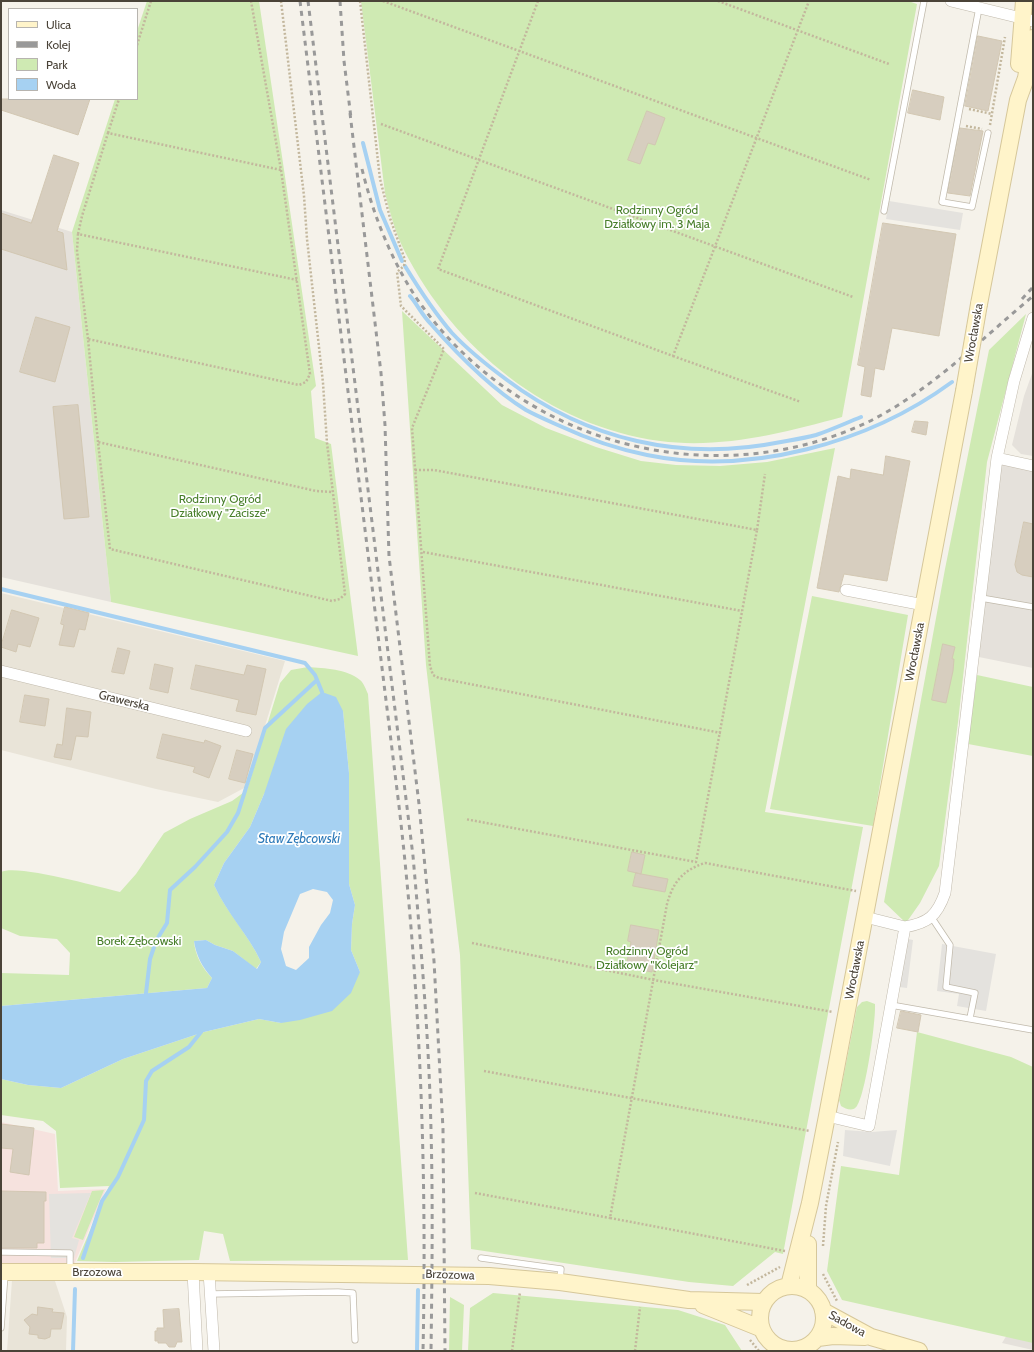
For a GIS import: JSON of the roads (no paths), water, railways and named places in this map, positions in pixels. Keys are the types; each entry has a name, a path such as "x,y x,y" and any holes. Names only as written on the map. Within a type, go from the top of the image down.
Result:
{"main road":[{"name":"Wrocławska","path":"789,1286 810,1203 827,1116 1018,100 1021,18 1024,1"},
{"name":"Wrocławska","path":"1018,100 1026,78 1033,38"},
{"name":"Wrocławska","path":"808,1290 810,1203"},
{"name":"Brzozowa","path":"3,1272 209,1272 434,1275 520,1278 689,1300 763,1302"},
{"path":"789,1286 808,1290 815,1296 823,1310 823,1325 818,1338 808,1346 796,1351 772,1348 760,1328 759,1319 763,1302 770,1294 779,1288 789,1286"},
{"name":"Brzozowa","path":"689,1300 760,1328"},
{"name":"Sadowa","path":"823,1310 871,1337 919,1351"},
{"name":"Sadowa","path":"818,1338 833,1336 871,1337"}],"street":[{"path":"951,1 1021,18"},
{"path":"865,917 905,928 915,926 932,918 940,906 945,893 997,458 1014,381 1033,318"},
{"path":"997,458 1033,466"},
{"path":"846,590 924,605"},
{"name":"Grawerska","path":"1,671 246,731"},
{"path":"827,1116 869,1126 905,928"},
{"path":"193,1272 197,1351"},
{"path":"209,1272 209,1294 214,1351"}],"lane":[{"path":"884,211 924,1"},
{"path":"979,8 942,202 972,207 988,133"},
{"path":"981,598 1033,607"},
{"path":"932,918 950,945 946,987 975,993 970,1018"},
{"path":"891,1005 1033,1030"},
{"path":"1,1252 70,1253 70,1272"},
{"path":"481,1258 561,1269 560,1282"},
{"path":"1,1328 3,1272"},
{"path":"209,1294 353,1293 355,1340"}],"water":[{"name":"Staw Zębcowski","path":"322,692 336,697 343,711 349,773 349,884 355,905 352,924 351,950 360,972 351,993 332,1011 300,1020 281,1023 259,1019 204,1032 123,1059 61,1088 28,1085 1,1079 1,1006 207,988 212,978 200,961 194,941 206,940 215,945 233,951 257,969 261,962 256,952 225,905 214,885 224,863 250,827 264,794 286,729 307,704","holes":["313,889 327,892 333,900 330,913 321,925 309,947 309,958 296,970 286,966 281,949 284,932 300,894"]}],"waterway":[{"path":"363,143 380,210 402,261"},
{"path":"405,266 445,325 478,358 538,401 570,418 603,431 637,441 672,447 708,449 744,448 816,435 861,417"},
{"path":"410,296 427,320 463,359 500,392 526,410 581,435 614,447 647,455 686,460 726,461 767,457 807,449 846,437 884,422 919,404 952,382"},
{"path":"1,589 305,663 315,675 322,692"},
{"path":"146,993 150,959 156,941 167,923 170,890 195,867 227,832 238,813 265,728 317,680"},
{"path":"83,1258 102,1201 118,1177 144,1120 146,1081 152,1071 189,1047 201,1032"},
{"path":"73,1351 75,1289"},
{"path":"417,1351 418,1290"}],"railway":[{"path":"300,1 399,806 406,874 417,1010 423,1146 423,1351"},
{"path":"308,1 413,856 424,993 430,1096 432,1158 431,1351"},
{"path":"340,1 344,61 351,118"},
{"path":"350,113 381,373 385,425 389,556 419,804 434,961 443,1129 445,1351"},
{"path":"362,169 371,202 390,251 415,296 455,345 501,385 553,417 609,439 668,452 729,455 790,448 850,430 875,418 923,388 968,352 1033,296"},
{"path":"1022,299 1033,287"}],"park label":[{"name":"Rodzinny Ogród Działkowy im. 3 Maja","path":"657,217"},
{"name":"Rodzinny Ogród Działkowy \"Zacisze\"","path":"220,506"},
{"name":"Borek Zębcowski","path":"139,941"},
{"name":"Rodzinny Ogród Działkowy \"Kolejarz\"","path":"647,958"}]}
